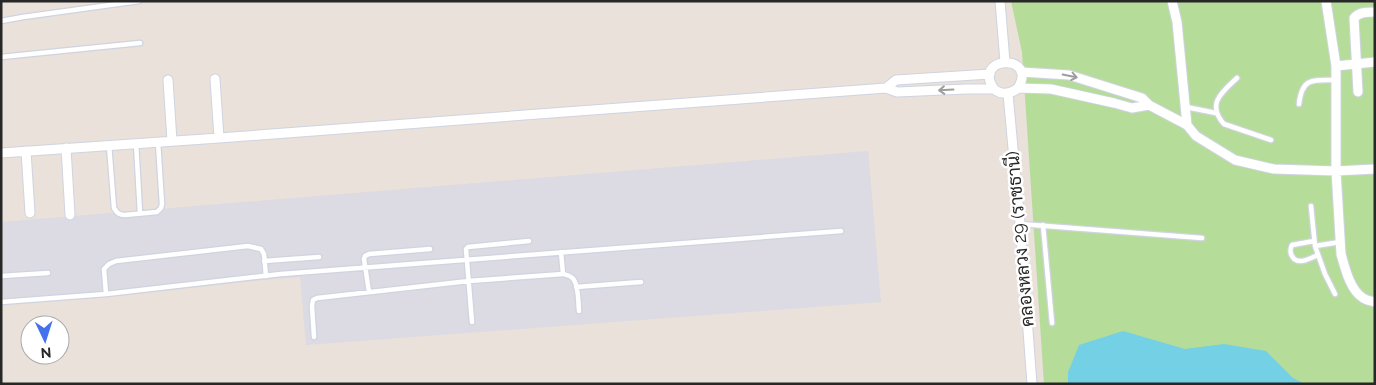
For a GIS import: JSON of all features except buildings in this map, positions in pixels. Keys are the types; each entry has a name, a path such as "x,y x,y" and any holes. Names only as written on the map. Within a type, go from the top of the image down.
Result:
{"street":[{"path":"1000,1 1005,62"},
{"path":"1172,1 1177,22 1187,125"},
{"path":"1326,1 1336,66 1336,171 1340,242 1344,264 1354,289 1362,298 1375,302"},
{"path":"1358,92 1354,18 1365,12 1375,12"},
{"path":"1336,66 1375,62"},
{"path":"1,153 886,88 898,92 994,89 1000,93 1008,94 1021,84 1021,72 1018,67 1012,63 998,64 990,74 994,89"},
{"path":"1021,72 1070,75 1142,98 1149,105 1187,125 1196,136 1235,160 1274,169 1336,171 1375,169"},
{"path":"886,88 896,80 990,74"},
{"path":"215,78 219,138"},
{"path":"168,80 172,141"},
{"path":"1018,88 1052,89 1114,102 1132,108 1149,105"},
{"name":"คลองหลวง 29 (ราชธานี)","path":"1008,94 1032,384"},
{"path":"66,148 70,215"},
{"path":"26,151 30,213"}],"lane":[{"path":"1,21 139,1"},
{"path":"1,57 140,43"},
{"path":"1237,78 1222,93 1216,107 1216,113 1224,124 1271,140"},
{"path":"1299,104 1302,89 1305,85 1314,80 1336,80"},
{"path":"1185,107 1216,113"},
{"path":"109,145 114,208 120,214 157,212 162,204 158,142"},
{"path":"136,143 140,213"},
{"path":"1311,206 1318,255 1335,294"},
{"path":"1020,224 1202,238"},
{"path":"1043,225 1052,323"},
{"path":"1,302 106,294 365,267 841,231"},
{"path":"472,322 466,249 468,247 529,241"},
{"path":"1318,255 1302,261 1294,260 1290,248 1292,246 1315,243 1340,242"},
{"path":"106,294 104,269 116,261 248,246 261,249 264,254 266,276"},
{"path":"370,292 365,267 365,256 369,254 430,249"},
{"path":"561,252 562,274"},
{"path":"264,261 319,257"},
{"path":"1,276 48,273"},
{"path":"314,338 313,300 321,297 469,281 562,274 570,276 574,280 576,287 579,310"},
{"path":"576,287 641,282"}],"shaded area":[{"path":"868,151 881,302 306,345 300,277 1,301 1,222"}],"green space":[{"path":"1011,1 1375,1 1375,384 1044,384 1022,52"}],"water":[{"path":"1123,331 1185,349 1224,344 1266,351 1293,378 1305,384 1068,384 1068,372 1079,345"}]}
